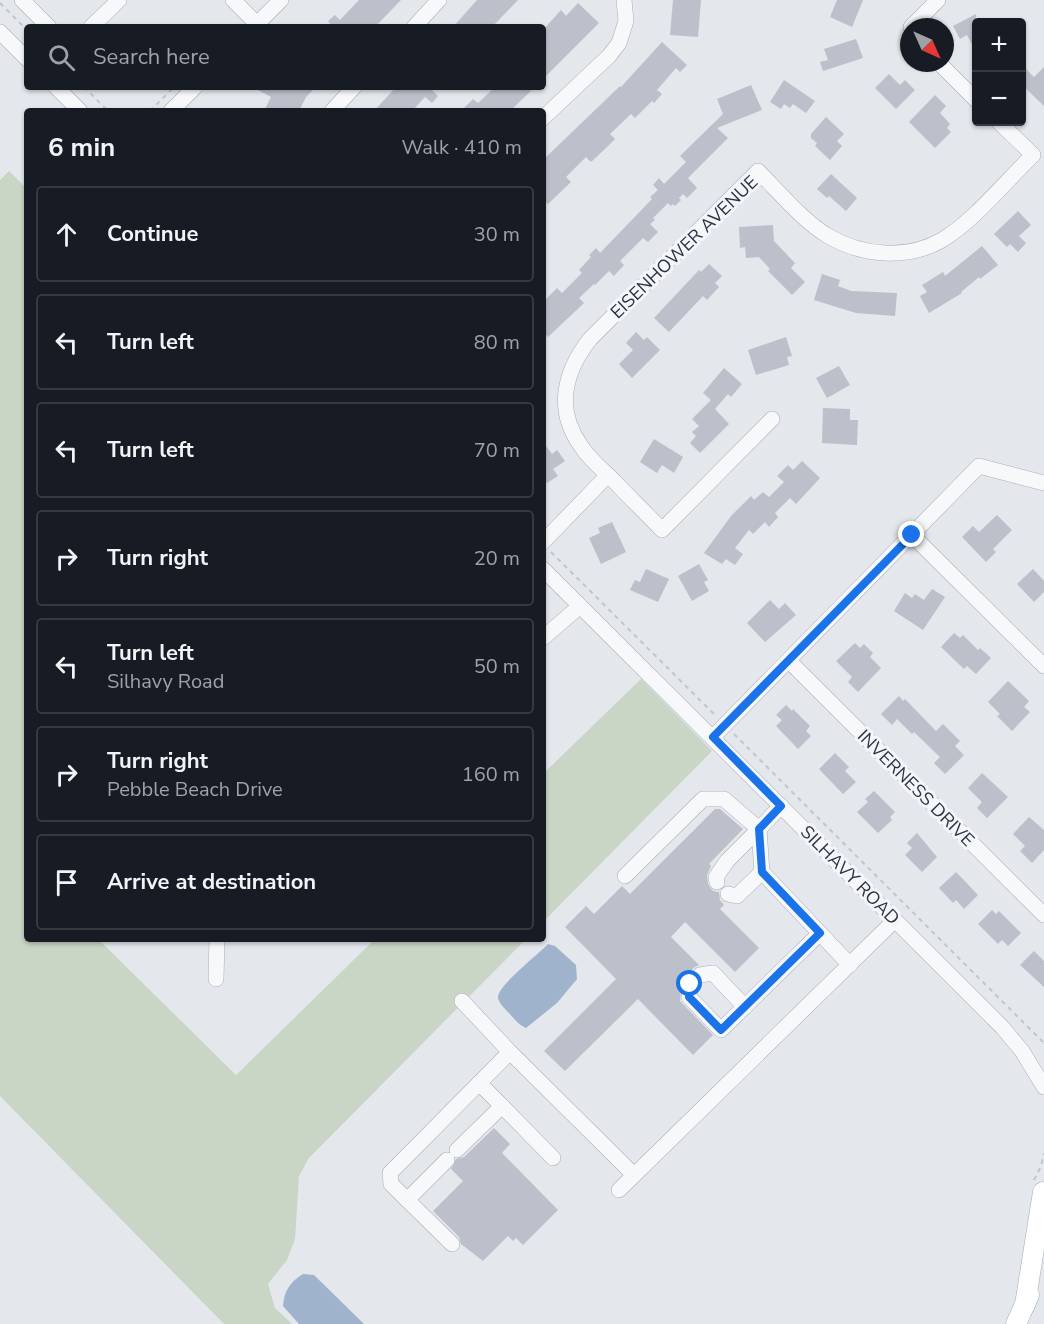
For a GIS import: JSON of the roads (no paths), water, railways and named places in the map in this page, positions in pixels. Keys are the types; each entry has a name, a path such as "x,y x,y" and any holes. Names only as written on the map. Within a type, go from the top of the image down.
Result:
{"main road":[{"path":"1044,1191 1044,1207"},
{"path":"1025,1305 1044,1191"},
{"path":"1016,1324 1044,1262"}],"street":[{"path":"22,0 46,24"},
{"path":"94,24 119,0"},
{"path":"258,24 281,0"},
{"path":"417,24 439,0"},
{"path":"546,115 609,56 619,43 626,21 624,0"},
{"path":"921,18 938,0"},
{"path":"235,1 254,24"},
{"path":"0,32 24,56"},
{"path":"948,72 972,96"},
{"path":"59,90 77,108"},
{"path":"174,108 192,90"},
{"path":"335,108 351,90"},
{"name":"EISENHOWER AVENUE","path":"608,476 581,447 568,419 565,403 571,367 590,339 758,171 826,235 848,247 895,254 942,240 966,221 1033,155 1003,126"},
{"path":"546,546 608,476 662,530 772,419"},
{"path":"713,737 979,466 1044,483"},
{"path":"912,535 1044,666"},
{"name":"SILHAVY ROAD","path":"546,572 1002,1027 1022,1051 1044,1087"},
{"path":"546,635 580,606"},
{"name":"INVERNESS DRIVE","path":"789,661 1044,915"},
{"path":"625,876 703,800 723,799 759,829 762,872 850,964"},
{"path":"717,882 716,877 727,861 781,806"},
{"path":"728,894 737,896 762,872"},
{"path":"619,1190 895,920"},
{"path":"745,1007 712,973 695,979 689,997 721,1030 745,1007 820,933"},
{"path":"216,979 217,942"},
{"path":"462,1001 634,1175"},
{"path":"452,1244 391,1184 390,1173 510,1052"},
{"path":"480,1083 553,1158"},
{"path":"407,1200 502,1106"}],"water":[{"path":"548,944 555,946 576,965 577,979 557,1003 526,1028 502,1006 498,998 499,993"},
{"path":"303,1274 314,1275 364,1324 299,1324 283,1306 288,1287"}]}
